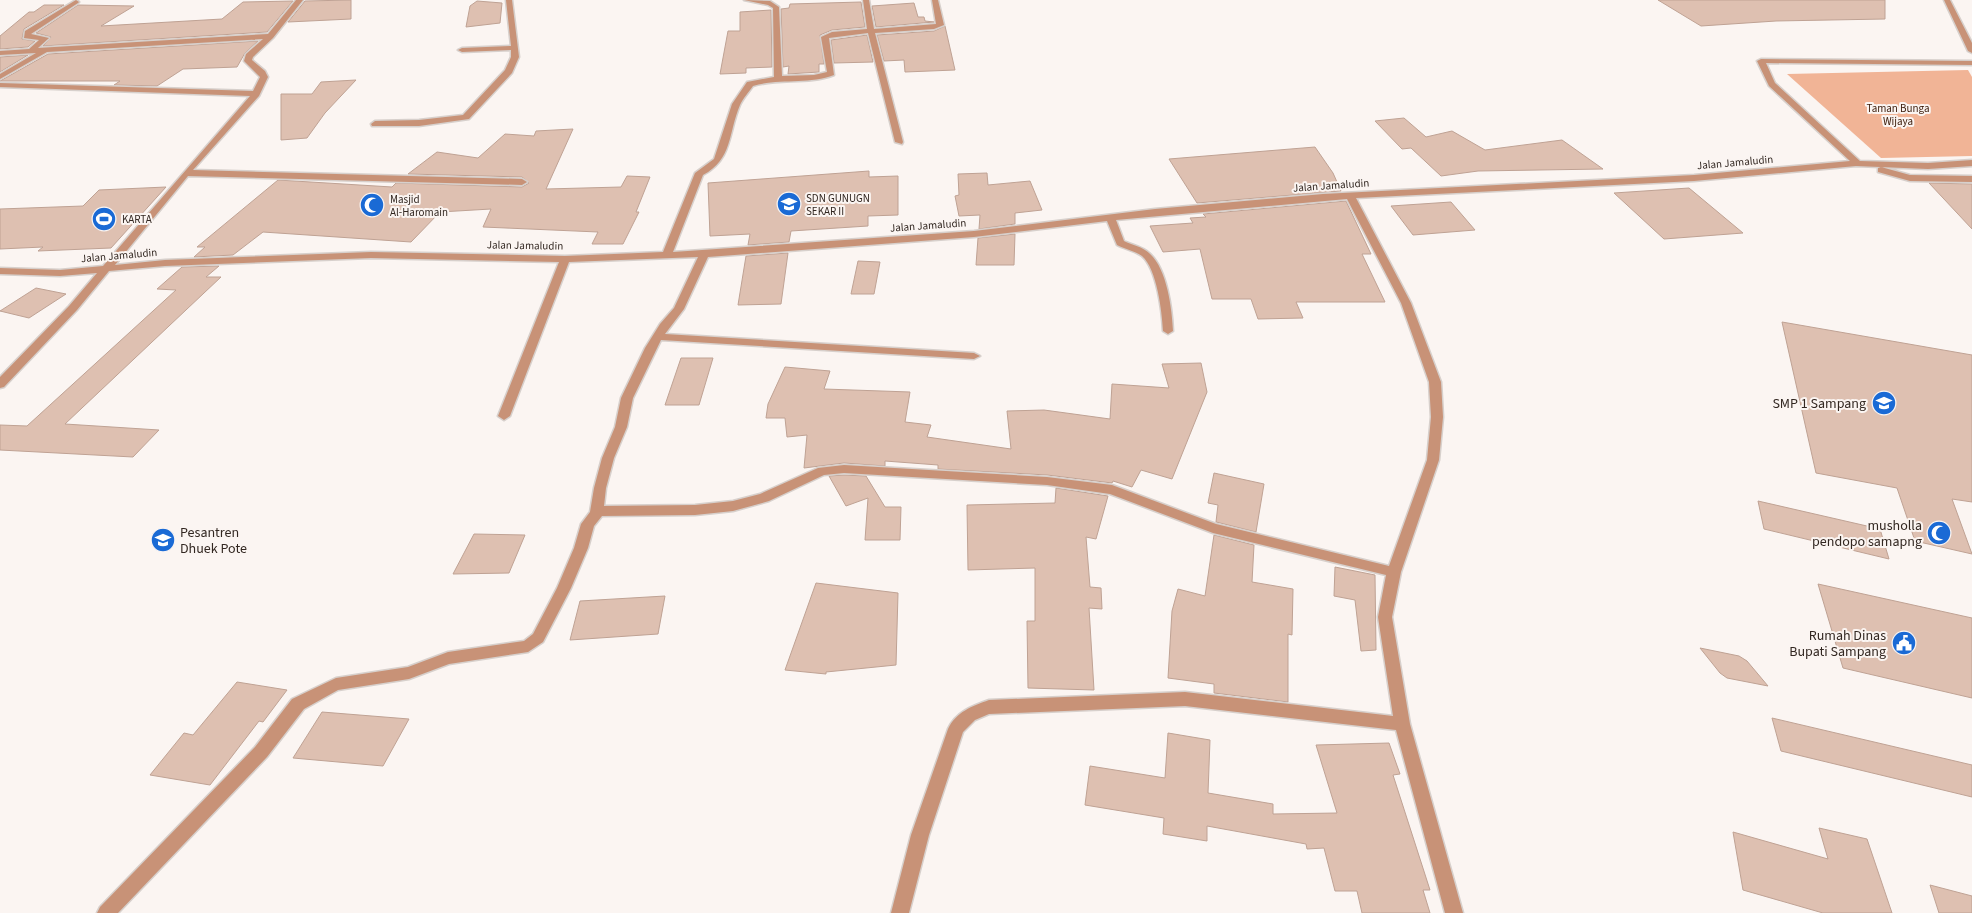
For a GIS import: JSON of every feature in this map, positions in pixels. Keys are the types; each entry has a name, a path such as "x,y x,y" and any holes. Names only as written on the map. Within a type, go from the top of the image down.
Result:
{"street":[{"path":"0,384 73,308 186,173 256,94 264,77 248,61 249,56 270,36 300,0"},
{"path":"375,124 419,123 466,117 509,71 515,57 509,0"},
{"path":"747,0 770,3 776,7 778,77"},
{"path":"866,0 872,40 899,142"},
{"path":"667,255 699,173 711,167 718,160 736,104 750,84 778,77 827,75 831,73 826,37 832,34 940,25 935,0"},
{"path":"1947,0 1972,51"},
{"path":"30,52 45,38 27,36 28,33 76,2"},
{"path":"0,53 270,36"},
{"path":"462,50 515,48"},
{"path":"0,77 45,51"},
{"path":"1856,163 1772,84 1761,61 1972,63"},
{"path":"0,85 256,94"},
{"name":"Jalan Jamaludin","path":"1856,163 1910,178 1972,178"},
{"name":"Jalan Jamaludin","path":"0,271 60,273 165,263 371,255 566,259 704,254 974,234 1110,217 1350,196 1694,178 1856,163 1928,166 1972,163"},
{"path":"186,173 522,182"},
{"path":"1350,196 1406,303 1435,382 1437,417 1433,460 1394,572 1385,617 1402,724 1454,913"},
{"path":"1110,217 1120,243 1144,252 1151,260 1168,315 1168,331"},
{"path":"106,913 261,752 298,704 336,684 385,678 409,672 448,658 485,654 528,646 538,638 564,588 581,548 588,524 597,513 608,458 621,427 627,398 658,337 679,309 704,254"},
{"path":"504,416 566,259"},
{"path":"658,337 974,356"},
{"path":"596,511 695,510 733,506 764,498 822,471 844,469 1047,481 1112,490 1213,528 1394,572"},
{"path":"900,913 920,835 956,729 965,717 975,711 989,707 1184,699 1402,724"}],"green space":[{"name":"Taman Bunga Wijaya","path":"1968,70 1972,77 1972,156 1881,158 1787,74"}],"building":[{"path":"351,0 351,19 288,22 305,1"},
{"path":"1658,0 1885,0 1885,19 1776,21 1701,26"},
{"path":"293,1 267,32 43,46 51,37 36,33 78,5 134,6 101,26 222,19 243,2"},
{"path":"477,1 502,3 500,23 466,27 470,6"},
{"path":"861,2 865,27 832,30 820,35 824,64 819,64 819,72 788,74 789,66 783,67 781,9 789,8 790,4"},
{"path":"914,3 918,17 924,17 925,21 934,22 876,27 872,6"},
{"path":"44,5 64,5 24,29 22,39 35,41 28,47 0,49 0,36 29,12 34,12"},
{"path":"771,10 772,67 746,68 746,73 720,74 728,31 740,31 740,12"},
{"path":"945,26 955,70 905,72 904,60 884,61 877,35 934,31"},
{"path":"867,35 873,62 834,63 831,40"},
{"path":"258,41 245,53 237,67 183,69 157,86 114,85 120,81 0,81 48,54"},
{"path":"28,55 0,72 0,57"},
{"path":"356,80 325,113 307,138 281,140 281,94 312,94 321,82"},
{"path":"1404,118 1426,137 1452,131 1485,150 1562,140 1603,169 1478,171 1441,176 1411,148 1402,149 1375,121"},
{"path":"573,129 546,189 621,187 627,176 650,177 636,212 639,212 623,244 592,244 598,232 483,227 491,209 440,212 411,242 263,232 233,255 194,257 205,247 197,247 278,180 392,187 396,183 522,187 529,183 522,177 408,174 437,152 478,158 505,134 534,136 536,131"},
{"path":"1315,147 1333,173 1341,191 1197,203 1169,159"},
{"name":"SDN GUNUGN SEKAR II","path":"869,171 869,177 898,176 898,215 868,216 868,226 791,231 789,242 748,245 750,234 710,236 708,183"},
{"path":"987,173 988,185 1030,181 1042,210 1015,213 1015,224 979,229 980,215 959,216 955,196 959,195 958,174"},
{"path":"1929,183 1972,184 1972,229"},
{"name":"KARTA","path":"166,187 111,248 38,251 43,247 0,249 0,209 83,206 99,190"},
{"path":"1689,188 1743,233 1664,239 1614,193"},
{"path":"1346,201 1371,254 1362,254 1385,302 1296,302 1303,318 1258,319 1251,299 1212,299 1200,249 1163,252 1150,226 1193,223 1190,218 1206,217 1203,214"},
{"path":"1451,202 1475,230 1413,235 1391,206"},
{"path":"1015,234 1014,265 976,265 978,238"},
{"path":"788,253 781,304 738,305 746,256"},
{"path":"858,261 880,262 874,294 851,294"},
{"path":"219,266 206,277 221,277 65,424 159,430 133,457 0,450 0,425 27,426 176,290 157,289 182,267"},
{"path":"36,288 66,294 29,318 0,311"},
{"name":"SMP 1 Sampang","path":"1782,322 1972,355 1972,502 1952,499 1972,554 1915,541 1897,488 1816,473"},
{"path":"681,358 713,358 699,405 665,405"},
{"path":"1201,363 1207,392 1172,479 1141,470 1132,487 1113,481 1112,483 1047,475 938,469 938,465 885,461 885,466 844,463 804,468 807,435 787,437 785,418 766,418 768,404 785,367 830,371 824,389 910,392 905,422 931,425 927,437 1011,449 1007,411 1044,410 1110,419 1112,384 1169,388 1162,364"},
{"path":"1214,473 1264,484 1256,532 1216,522 1218,505 1208,503"},
{"path":"829,476 866,476 885,507 901,507 900,540 865,540 868,498 846,506"},
{"path":"1056,488 1108,496 1096,539 1086,537 1090,587 1101,588 1102,609 1089,608 1094,690 1028,688 1027,621 1035,621 1035,568 968,570 967,505 1055,503"},
{"path":"1758,501 1880,529 1889,559 1764,529"},
{"path":"474,534 525,535 509,573 453,574"},
{"path":"1214,535 1254,545 1252,582 1293,589 1292,635 1288,634 1288,702 1214,693 1214,684 1168,678 1172,611 1178,589 1205,596"},
{"path":"1335,567 1375,575 1376,650 1361,651 1355,600 1334,596"},
{"path":"816,583 898,593 896,665 826,672 826,674 785,670"},
{"name":"Rumah Dinas Bupati Sampang","path":"1818,584 1972,618 1972,698 1843,668"},
{"path":"665,596 658,634 570,640 580,601"},
{"path":"1700,648 1739,656 1747,661 1768,686 1727,678 1720,673"},
{"path":"237,682 287,690 263,722 259,721 210,785 150,775 184,733 193,735"},
{"path":"322,712 409,719 383,766 293,758"},
{"path":"1772,718 1972,765 1972,797 1781,751"},
{"path":"1168,733 1210,740 1208,793 1273,804 1273,814 1337,813 1316,745 1389,743 1400,774 1393,775 1430,890 1423,890 1430,913 1362,913 1357,891 1335,891 1324,848 1307,849 1306,844 1207,826 1207,841 1163,834 1164,818 1085,805 1090,766 1165,778"},
{"path":"1819,828 1867,839 1892,913 1823,913 1743,890 1733,832 1828,859"},
{"path":"1930,885 1972,896 1972,913 1939,913"}],"place":[{"name":"SDN GUNUGN SEKAR II","path":"789,204"},
{"name":"Masjid Al-Haromain","path":"372,205"},
{"name":"KARTA","path":"104,219"},
{"name":"SMP 1 Sampang","path":"1884,403"},
{"name":"musholla pendopo samapng","path":"1939,533"},
{"name":"Pesantren Dhuek Pote","path":"163,540"},
{"name":"Rumah Dinas Bupati Sampang","path":"1904,643"}]}
